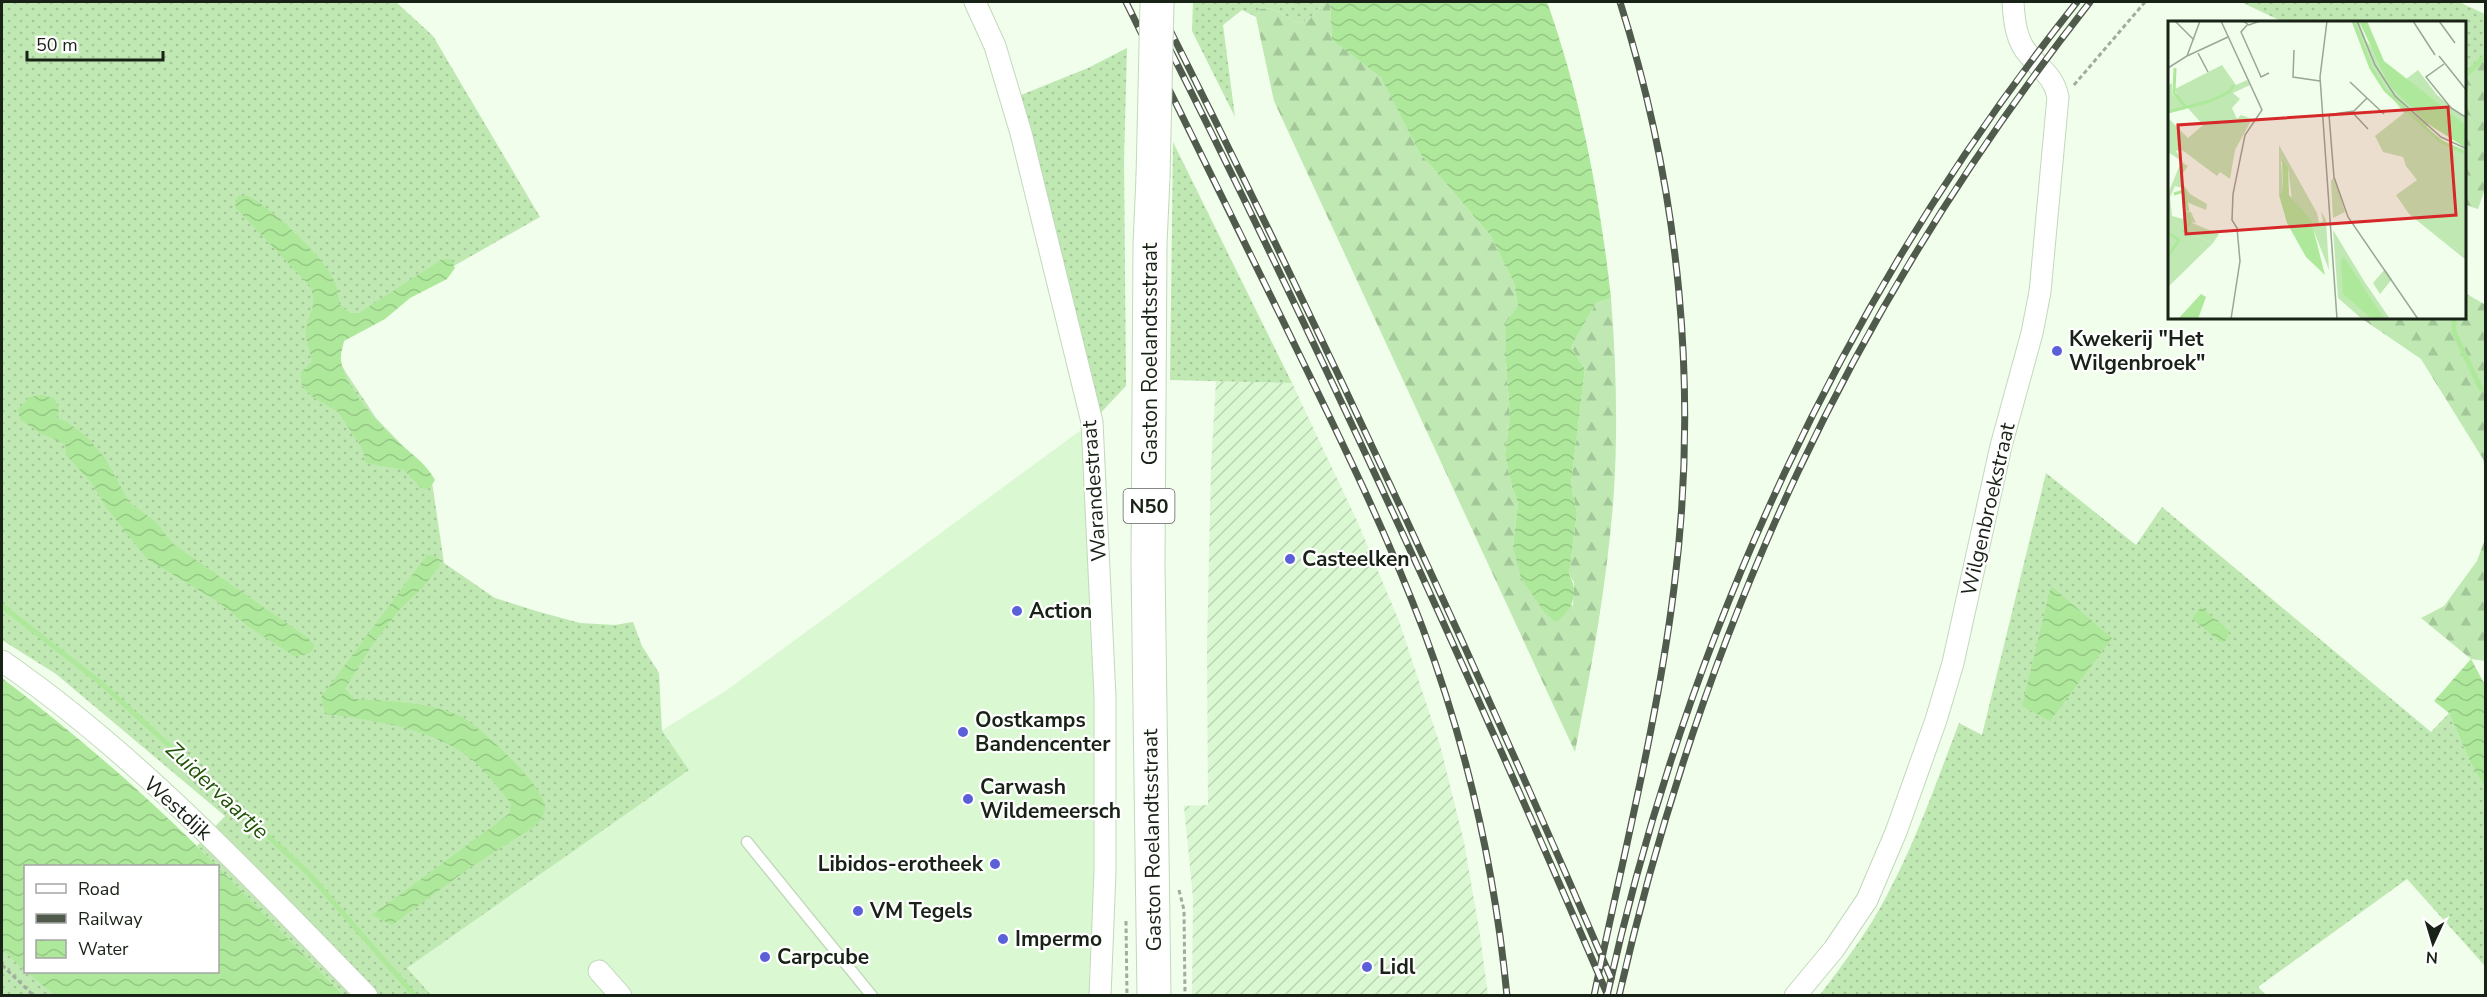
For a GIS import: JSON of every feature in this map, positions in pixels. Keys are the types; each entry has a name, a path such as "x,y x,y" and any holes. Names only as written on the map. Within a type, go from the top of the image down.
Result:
{"main road":[{"name":"Gaston Roelandtsstraat","path":"1154,996 1148,565 1150,244 1157,2"}],"street":[{"name":"Warandestraat","path":"975,2 996,46 1021,133 1092,422 1105,696 1105,872 1100,996"},
{"path":"2013,2 2019,41 2027,54 2055,82 2058,97"},
{"name":"Wilgenbroekstraat","path":"1795,996 1834,949 1867,900 1914,784 1946,686 2040,292 2058,97"},
{"name":"Westdijk","path":"2,661 86,724 211,837 367,996"},
{"path":"598,970 621,996"}],"lane":[{"path":"747,842 872,996"}],"path":[{"path":"2058,97 2067,93 2145,2"},
{"path":"2,966 34,996"}],"shaded area":[{"path":"1216,381 1292,383 1358,523 1399,621 1440,745 1464,842 1488,995 1192,995 1193,898 1184,806 1208,805 1207,649 1211,467"},
{"path":"1092,422 1095,883 1089,974 1093,993 1090,995 431,996 407,968 689,770 661,731 727,690"}],"green space":[{"path":"2,2 396,2 433,36 540,217 341,330 335,347 343,368 376,418 431,475 444,563 495,598 536,611 580,623 615,625 633,622 642,646 659,673 662,731 689,770 407,968 431,995 343,995 219,868 219,865 216,865 197,846 225,816 56,674 2,640"},
{"path":"1193,2 1323,2 1310,19 1299,23 1270,8 1260,9 1256,17 1242,10 1223,25 1235,117 1192,31"},
{"path":"1323,2 1330,2 1332,40 1381,76 1419,152 1490,235 1514,283 1518,306 1506,362 1510,416 1505,455 1518,503 1513,546 1573,606 1574,582 1569,575 1577,513 1571,484 1585,369 1571,347 1596,303 1611,298 1616,394 1614,490 1604,589 1575,752 1274,101 1256,17 1260,9 1270,8 1299,23 1310,19"},
{"path":"2241,2 2459,2 2485,14 2485,55 2466,76 2466,21 2281,21"},
{"path":"1127,48 1124,160 1126,386 1092,422 1011,99 1088,68"},
{"path":"2485,55 2485,189 2478,209 2466,205 2466,75"},
{"path":"1173,142 1292,383 1170,380"},
{"path":"2466,294 2484,304 2485,470 2483,459 2421,359 2364,320 2466,320"},
{"path":"2046,473 2136,545 2162,507 2431,732 2449,713 2472,766 2485,788 2485,966 2407,879 2258,987 2266,995 1819,996 1863,935 1897,876 1959,723 1982,735"},
{"path":"2485,539 2485,661 2471,659 2421,618 2444,606 2477,561"},
{"path":"2,949 24,968 24,973 29,973 54,995 2,995"}],"water":[{"path":"1330,2 1547,2 1570,74 1588,148 1611,298 1596,303 1571,347 1585,369 1571,484 1577,513 1569,575 1574,595 1566,613 1556,622 1545,613 1521,578 1513,546 1518,503 1505,455 1510,416 1506,322 1518,306 1514,283 1490,235 1419,152 1381,77 1332,40"},
{"path":"238,196 249,196 260,203 303,241 330,273 337,290 339,304 350,313 359,313 441,260 451,259 455,268 447,279 410,298 385,319 344,341 341,355 343,370 362,403 389,433 422,463 435,480 429,489 421,488 404,470 366,463 362,448 338,412 314,398 302,386 301,372 312,362 306,333 313,305 310,286 235,207"},
{"path":"42,395 54,398 59,409 57,418 67,422 87,437 105,458 129,502 156,522 173,544 308,638 314,645 312,651 305,655 294,656 249,627 217,601 147,559 106,507 91,482 66,455 65,444 38,432 20,419 18,409 29,397"},
{"path":"427,555 435,556 440,560 439,567 422,588 400,609 372,645 345,689 355,699 422,705 460,716 495,743 534,784 542,796 545,812 535,826 468,869 392,925 372,915 504,818 510,812 511,804 477,764 449,744 397,726 325,714 321,697"},
{"path":"2051,586 2112,638 2050,721 2022,706"},
{"path":"2201,607 2229,631 2224,642 2220,642 2192,618"},
{"path":"2471,659 2485,685 2485,788 2472,766 2449,713 2434,701"},
{"path":"2,678 113,768 216,865 24,865 24,970 2,949"},
{"path":"219,868 343,995 54,995 28,973 219,973"}],"waterway":[{"path":"2466,75 2486,55"},
{"path":"2454,320 2454,332 2481,389 2486,388"},
{"name":"Zuidervaartje","path":"2,606 102,684 308,873 415,996"}],"railway":[{"path":"1126,2 1338,435 1408,589 1439,673 1466,764 1487,856 1507,996"},
{"path":"1146,2 1268,248 1385,495 1554,870 1608,996"},
{"path":"1156,2 1391,486 1503,731 1611,978"},
{"path":"1594,996 1649,741 1667,639 1681,514 1685,439 1684,365 1679,292 1670,218 1641,73 1620,2"},
{"path":"1607,996 1641,861 1682,729 1730,599 1785,472 1847,348 1917,229 1993,113 2077,2"},
{"path":"1619,996 1654,859 1695,726 1743,597 1798,472 1860,350 1929,232 2005,116 2090,2"}],"place":[{"name":"Kwekerij \"Het Wilgenbroek\"","path":"2057,351"},
{"name":"Casteelken","path":"1290,559"},
{"name":"Action","path":"1017,611"},
{"name":"Oostkamps Bandencenter","path":"963,732"},
{"name":"Carwash Wildemeersch","path":"968,799"},
{"name":"Libidos-erotheek","path":"995,864"},
{"name":"VM Tegels","path":"858,911"},
{"name":"Impermo","path":"1003,939"},
{"name":"Carpcube","path":"765,957"},
{"name":"Lidl","path":"1367,967"}]}
